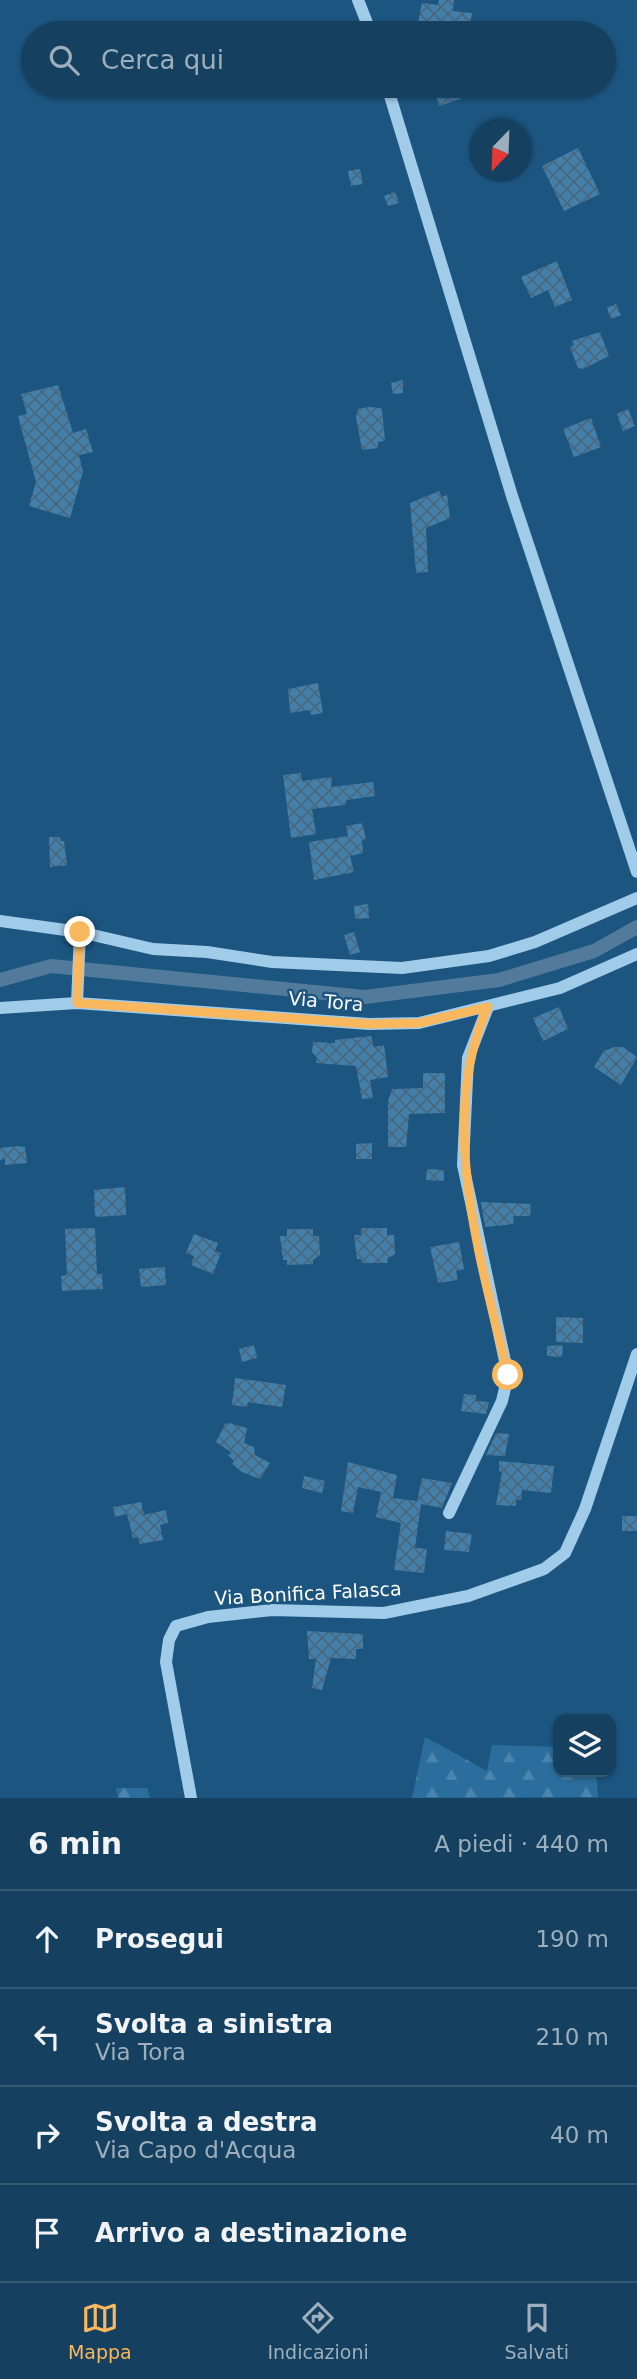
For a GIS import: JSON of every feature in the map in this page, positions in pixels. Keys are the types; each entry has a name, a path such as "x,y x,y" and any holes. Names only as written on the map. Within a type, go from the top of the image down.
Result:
{"street":[{"path":"358,0 366,21"},
{"path":"391,98 512,496 633,849 637,872"},
{"path":"0,921 145,948 272,962 401,968 489,956 535,942 637,898"},
{"path":"77,1000 81,937"},
{"name":"Via Tora","path":"0,1009 77,1000 369,1024 419,1023 560,988 637,954"},
{"path":"449,1513 502,1401 508,1375 463,1165 468,1058 488,1007"},
{"name":"Via Bonifica Falasca","path":"191,1798 166,1662 169,1640 176,1626 208,1617 272,1611 383,1613 468,1596 544,1569 565,1553 585,1508 637,1354"}],"green space":[{"path":"425,1737 487,1771 492,1745 553,1747 553,1777 596,1777 598,1797 412,1798"},
{"path":"116,1788 147,1788 150,1798 118,1798"}],"building":[{"path":"439,0 454,0 453,11 472,13 471,21 418,21 422,3 438,5"},
{"path":"437,98 463,98 439,106"},
{"path":"578,148 600,194 564,211 542,166"},
{"path":"360,169 363,184 351,186 348,171"},
{"path":"395,192 399,203 388,206 384,196"},
{"path":"557,261 572,300 555,307 548,290 531,298 521,277"},
{"path":"616,304 621,315 611,319 607,308"},
{"path":"600,332 609,356 583,369 578,368 570,347 574,345 572,341"},
{"path":"403,380 403,393 393,394 391,383"},
{"path":"58,385 73,433 86,429 93,452 79,455 83,472 70,518 29,506 36,482 18,416 27,414 21,394"},
{"path":"382,408 385,441 378,442 378,448 362,450 356,417 358,409"},
{"path":"628,409 635,426 623,431 617,414"},
{"path":"591,418 601,447 574,457 563,429"},
{"path":"439,491 442,497 447,495 450,518 426,528 428,572 416,573 410,503"},
{"path":"318,683 323,713 311,715 310,710 290,713 288,689"},
{"path":"301,773 302,781 332,777 331,787 373,782 375,796 347,800 345,805 312,809 316,834 291,838 283,775"},
{"path":"362,823 366,839 362,840 363,853 350,856 354,872 314,880 309,842 348,836 346,826"},
{"path":"49,837 60,837 61,841 64,841 67,865 50,867"},
{"path":"368,904 369,918 355,919 354,906"},
{"path":"354,932 360,952 350,955 344,935"},
{"path":"559,1007 568,1029 543,1041 533,1018"},
{"path":"371,1036 374,1047 384,1045 388,1077 370,1080 373,1098 362,1099 356,1066 316,1063 317,1058 312,1052 313,1042 335,1043 335,1040"},
{"path":"623,1047 637,1057 621,1085 594,1067 604,1051"},
{"path":"423,1073 445,1073 445,1113 409,1114 406,1147 388,1147 388,1101 392,1089 423,1088"},
{"path":"372,1143 372,1159 356,1159 356,1144"},
{"path":"25,1147 27,1163 5,1165 5,1159 0,1160 0,1148"},
{"path":"427,1169 444,1170 444,1181 426,1180"},
{"path":"125,1187 126,1215 95,1217 94,1190"},
{"path":"481,1202 531,1204 530,1216 513,1216 514,1224 485,1227"},
{"path":"95,1228 97,1274 102,1274 103,1289 62,1291 61,1276 67,1275 65,1229"},
{"path":"361,1228 387,1228 387,1235 394,1235 395,1254 387,1259 388,1263 362,1263 361,1259 357,1259 354,1235 361,1235"},
{"path":"287,1229 313,1229 313,1236 319,1236 320,1255 313,1260 313,1264 287,1265 287,1260 283,1260 280,1236 287,1236"},
{"path":"194,1234 218,1243 215,1251 221,1253 213,1274 191,1265 194,1256 186,1253"},
{"path":"459,1242 464,1269 456,1271 458,1280 438,1283 430,1247"},
{"path":"165,1267 166,1285 141,1287 139,1269"},
{"path":"556,1317 583,1318 583,1343 556,1342"},
{"path":"254,1345 257,1358 242,1362 239,1349"},
{"path":"563,1345 562,1357 547,1356 547,1346"},
{"path":"235,1378 286,1385 282,1407 248,1402 247,1407 232,1405"},
{"path":"464,1394 476,1395 476,1401 489,1402 486,1414 461,1411"},
{"path":"225,1424 247,1428 244,1443 254,1447 255,1455 270,1463 260,1479 240,1471 232,1464 234,1461 228,1455 232,1453 216,1442"},
{"path":"496,1433 509,1434 505,1456 486,1455"},
{"path":"499,1461 554,1466 551,1493 522,1490 521,1500 516,1500 516,1506 496,1505 502,1472 499,1471"},
{"path":"348,1462 397,1475 393,1498 417,1501 422,1478 452,1483 442,1508 421,1504 415,1548 427,1549 424,1573 394,1570 401,1523 376,1517 381,1492 358,1487 353,1513 341,1511"},
{"path":"304,1476 325,1481 322,1493 302,1488"},
{"path":"141,1502 144,1515 166,1510 168,1523 160,1525 163,1540 140,1544 138,1537 133,1538 127,1514 115,1517 113,1507"},
{"path":"622,1516 637,1516 637,1531 622,1531"},
{"path":"446,1531 472,1534 469,1552 444,1550"},
{"path":"307,1631 363,1634 363,1649 356,1649 356,1659 331,1658 322,1690 312,1688 316,1659 309,1659"}],"waterway":[{"path":"0,980 51,966 365,997 499,980 594,951 637,927"}],"route":[{"path":"80,932 82,943 77,1003 176,1008 369,1024 419,1023 488,1007 468,1058 463,1165 508,1375"}]}
